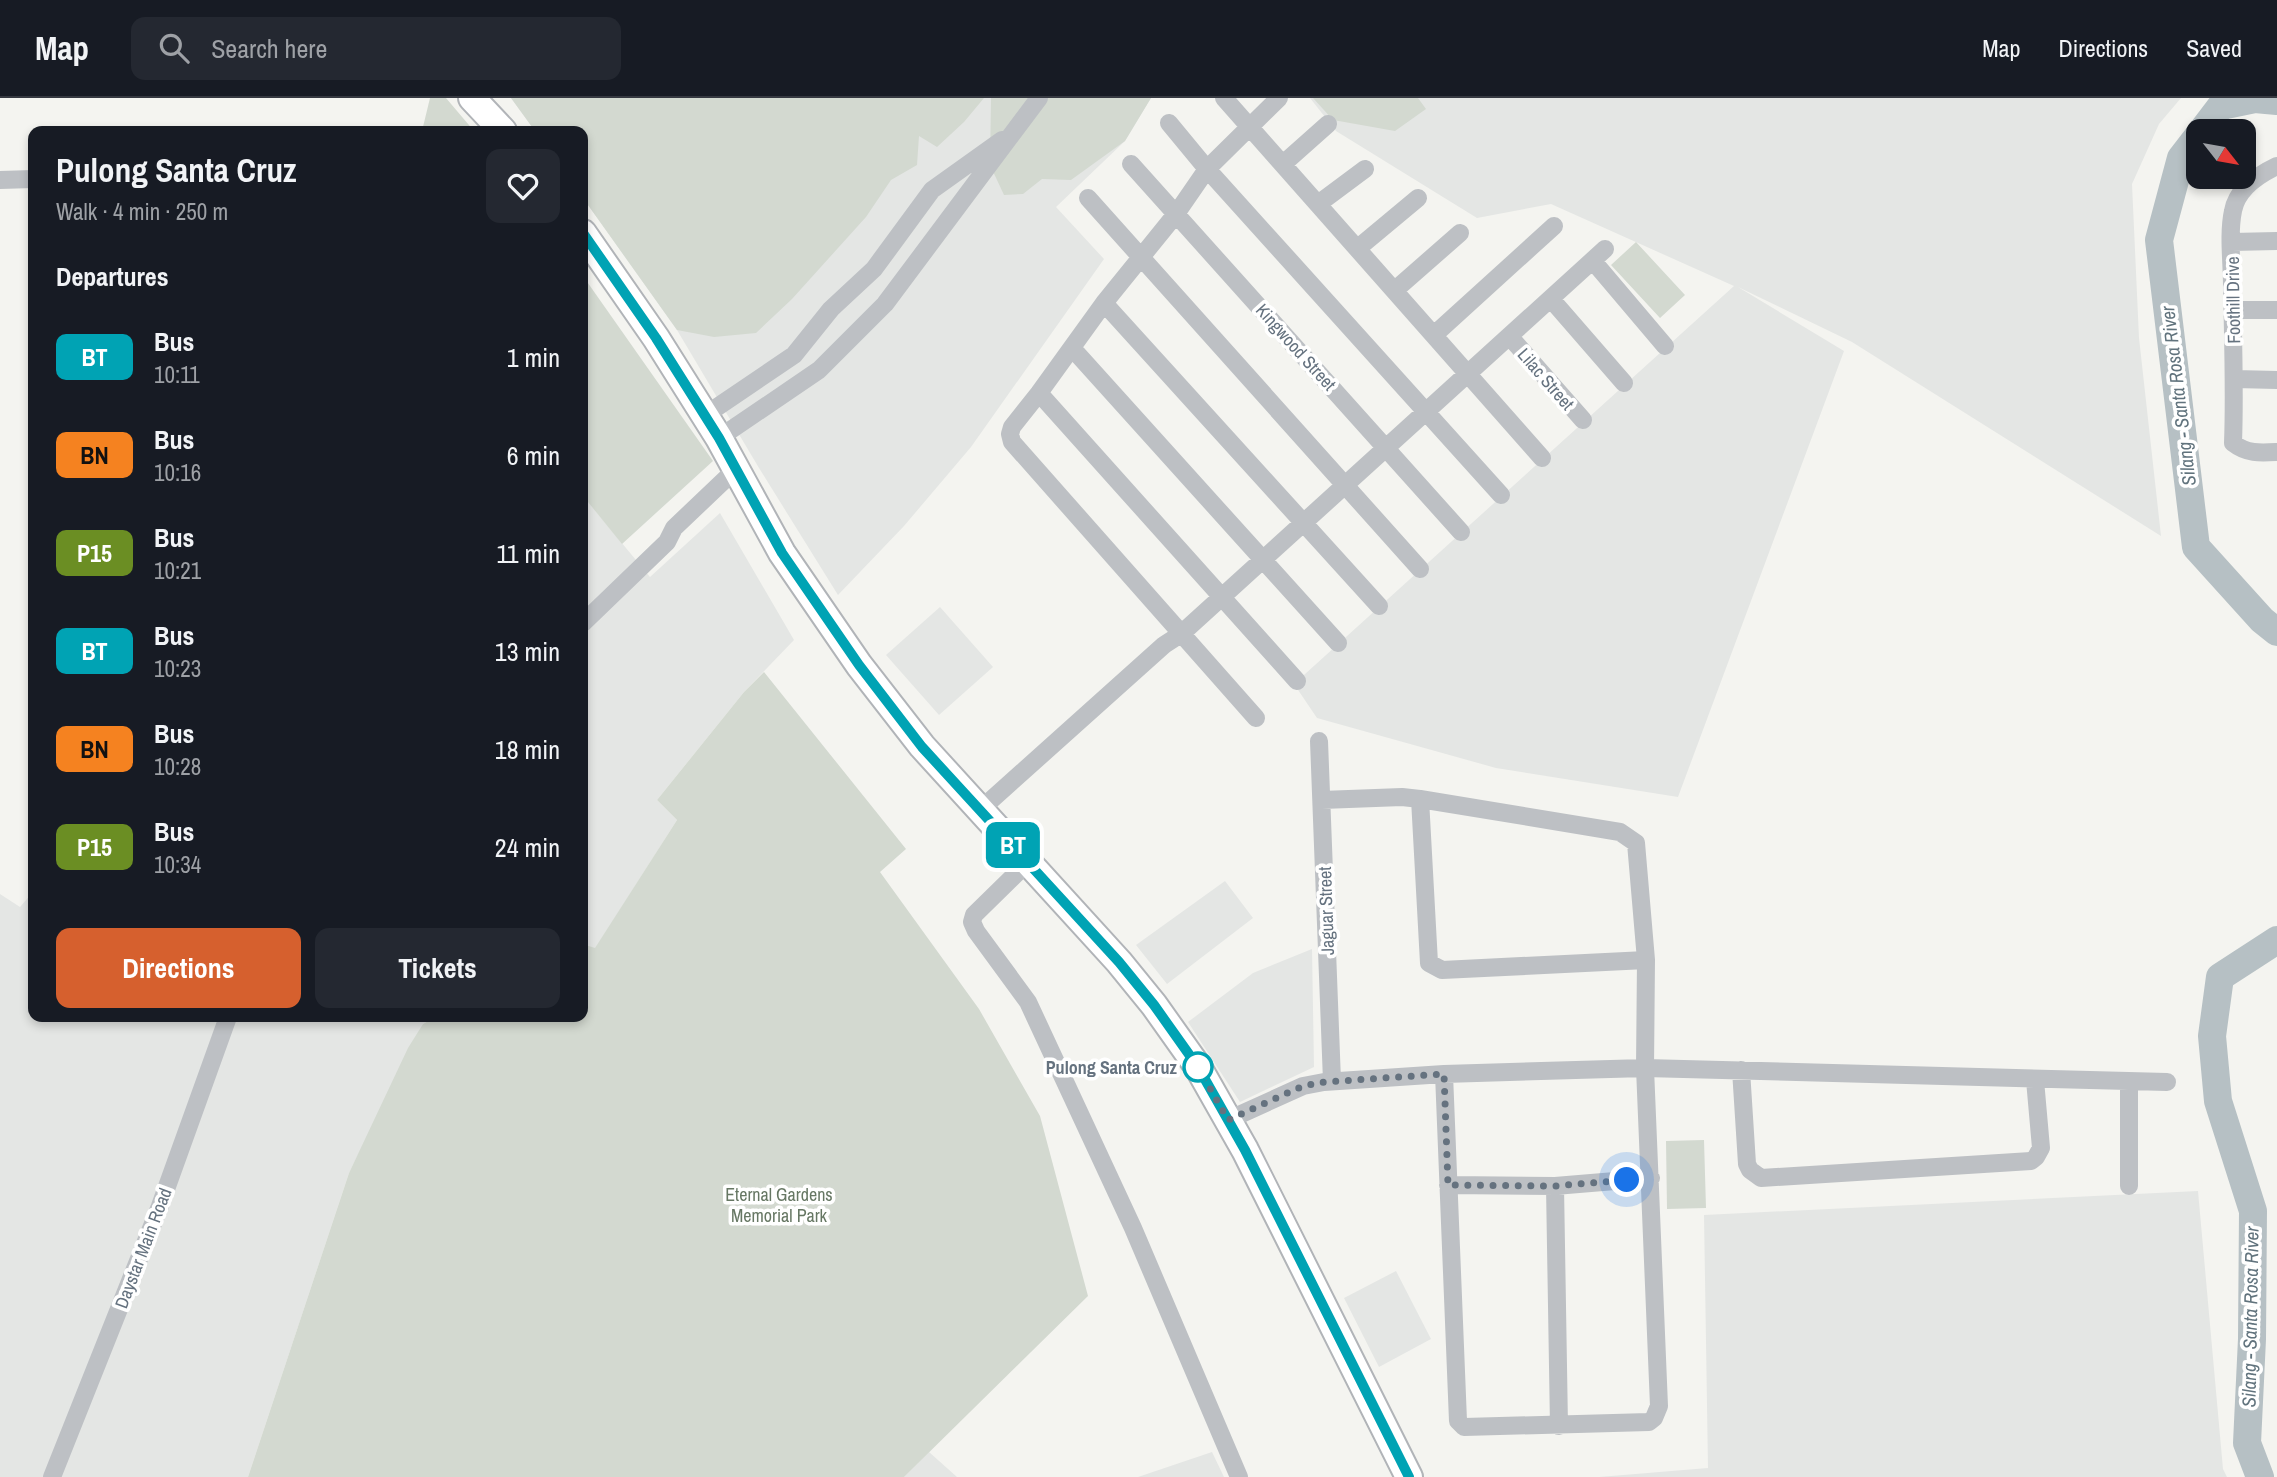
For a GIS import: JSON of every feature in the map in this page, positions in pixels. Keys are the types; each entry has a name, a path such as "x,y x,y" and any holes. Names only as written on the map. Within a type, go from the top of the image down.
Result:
{"main road":[{"path":"472,98 498,126"},
{"path":"588,240 656,338 719,438 782,553 839,638 922,747 1154,1005 1198,1067 1231,1126 1408,1477"}],"street":[{"path":"719,438 819,370 885,304 1039,98"},
{"path":"1224,98 1542,458"},
{"path":"1256,718 1012,442 1010,433 1104,303 1176,214 1207,169 1279,98"},
{"path":"1169,123 1207,169 1501,495"},
{"path":"1283,164 1328,124"},
{"path":"704,416 794,355 831,309 874,269 932,190 1016,130"},
{"name":"Kingwood Street","path":"1130,164 1461,532"},
{"name":"Foothill Drive","path":"2277,166 2243,189 2233,209 2232,242 2235,380 2233,443 2252,453 2277,452"},
{"path":"1318,204 1365,169"},
{"path":"0,180 28,179"},
{"path":"1088,198 1420,569"},
{"path":"1358,248 1418,198"},
{"path":"1434,335 1554,226"},
{"path":"1395,290 1460,233"},
{"path":"2232,242 2277,241"},
{"path":"980,810 1164,645 1181,634 1223,597 1599,255 1665,346"},
{"path":"1551,299 1624,383"},
{"path":"1104,303 1379,606"},
{"path":"2233,310 2277,310"},
{"name":"Lilac Street","path":"1510,337 1583,421"},
{"path":"1072,348 1338,643"},
{"path":"2235,380 2277,380"},
{"path":"1039,393 1297,681"},
{"path":"588,618 667,542 682,535 709,502 739,474"},
{"name":"Jaguar Street","path":"1319,741 1322,800 1324,1083"},
{"path":"1322,800 1402,797 1420,799 1620,832 1636,843 1646,960 1645,1069 1659,1406 1650,1422 1464,1427 1458,1421 1444,1074"},
{"path":"1420,799 1429,963 1433,967 1442,970 1646,960"},
{"path":"1028,862 974,915 972,922 1028,1002 1058,1062 1133,1228 1239,1477"},
{"name":"Daystar Main Road","path":"52,1477 159,1210 226,1022"},
{"path":"1231,1126 1324,1083 1444,1074 1645,1069 1741,1070 2167,1082"},
{"path":"1741,1070 1747,1164 1750,1170 1761,1178 2031,1161 2041,1148 2035,1080"},
{"path":"2129,1082 2129,1186"},
{"path":"1448,1185 1555,1186 1651,1178"},
{"path":"1555,1186 1559,1426"}],"shaded area":[{"path":"511,98 1151,98 1125,141 1056,207 1104,259 971,447 904,526 838,595 677,330 588,205 588,126 531,126"},
{"path":"1310,98 2181,98 2159,124 2132,184 2139,338 2161,536 1852,342 1738,287 1844,351 1678,797 1496,768 1317,718 1294,684 1734,286 1551,204 1477,218 1336,131"},
{"path":"588,502 650,577 720,513 794,640 744,692 657,800 677,820 595,949 588,946"},
{"path":"940,607 993,667 939,715 886,655"},
{"path":"1225,881 1253,918 1167,984 1136,945"},
{"path":"0,894 20,907 28,898 28,1022 426,1022 423,1024 349,1173 248,1477 0,1477"},
{"path":"1312,949 1314,1067 1240,1102 1188,1022 1253,973"},
{"path":"2198,1191 2223,1469 2227,1477 1599,1477 1708,1468 1704,1215"},
{"path":"1396,1271 1431,1339 1379,1367 1344,1298"},
{"path":"929,1452 957,1477 904,1477"},
{"path":"1212,1452 1224,1477 1138,1477"}],"green space":[{"path":"430,98 446,98 470,126 423,126"},
{"path":"511,98 984,98 964,122 937,147 919,136 917,165 891,180 866,217 792,299 756,333 714,337 677,330 588,205 588,126 531,126"},
{"path":"991,98 1151,98 1125,141 1071,180 1042,179 1023,194 1004,195 990,165"},
{"path":"1313,98 1418,98 1426,109 1395,131 1333,120"},
{"path":"1636,242 1685,295 1660,318 1611,265"},
{"path":"588,283 713,461 622,544 588,502"},
{"name":"Eternal Gardens Memorial Park","path":"764,672 906,849 880,872 979,1009 1040,1116 1088,1296 904,1477 248,1477 349,1173 408,1048 423,1024 588,1022 588,946 595,948 677,820 657,800 744,692"},
{"path":"1704,1140 1706,1208 1667,1209 1666,1141"}],"waterway":[{"name":"Silang - Santa Rosa River","path":"2211,119 2221,106 2255,99 2277,101"},
{"name":"Silang - Santa Rosa River","path":"2186,152 2181,158 2159,240 2196,547 2262,620 2277,632"},
{"name":"Silang - Santa Rosa River","path":"2260,1477 2247,1443 2252,1339 2253,1211 2218,1101 2212,1036 2220,977 2277,940"}],"bus line":[{"name":"BT","path":"588,240 656,338 719,438 782,553 880,694 922,747 1119,962 1154,1005 1198,1067 1245,1150 1409,1477"}],"place":[{"name":"Pulong Santa Cruz","path":"1198,1067"}],"route":[{"path":"1198,1067 1228,1120 1303,1086 1324,1082 1444,1074 1448,1185 1555,1186 1627,1180"}]}
